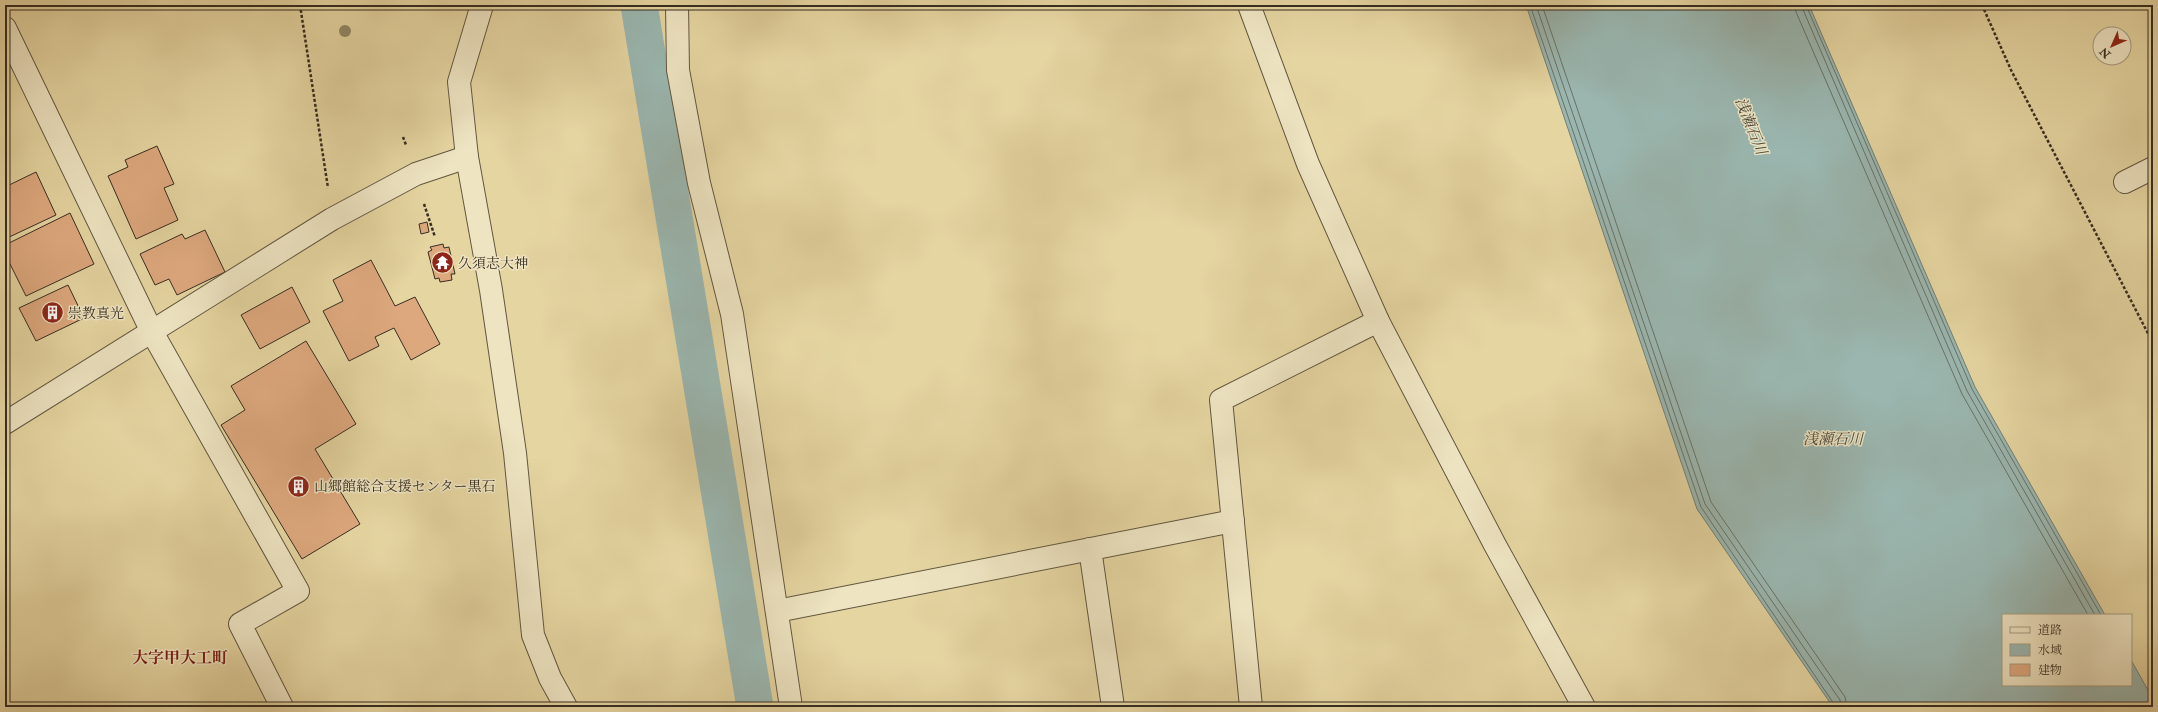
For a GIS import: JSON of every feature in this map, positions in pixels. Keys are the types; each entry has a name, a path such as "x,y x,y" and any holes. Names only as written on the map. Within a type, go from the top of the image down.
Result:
{"street":[{"path":"482,5 459,82 467,156 491,290 515,453 533,635 550,678 566,707"},
{"path":"678,5 678,70 699,183 732,314 791,707"},
{"path":"1249,5 1308,164 1378,321 1495,545 1584,707"},
{"path":"5,28 152,332 298,591 240,624 282,707"},
{"path":"5,423 332,219 425,171 467,156"},
{"path":"2125,182 2153,168"},
{"path":"1251,707 1221,400 1378,321"},
{"path":"777,611 1233,521"},
{"path":"1090,549 1113,707"}],"path":[{"path":"300,5 332,219"},
{"path":"1982,5 2011,70 2153,343"},
{"path":"425,171 435,237"}],"water":[{"name":"浅瀬石川","path":"1526,5 1809,5 1975,387 2104,614 2002,614 2002,686 2132,686 2132,662 2153,699 2153,707 1833,707 1697,509"}],"building":[{"path":"157,146 174,184 164,188 178,220 136,239 108,176 128,167 125,160"},
{"path":"36,172 56,215 5,239 5,187"},
{"path":"70,213 94,264 26,296 5,254 5,245"},
{"path":"427,222 429,232 421,234 419,224"},
{"path":"205,230 225,272 177,295 169,279 155,285 140,254 182,234 185,239"},
{"name":"久須志大神","path":"443,244 444,248 449,247 455,274 451,274 452,280 440,282 439,278 435,279 428,252 432,250 430,247"},
{"path":"371,260 395,306 415,297 440,344 411,360 394,328 375,337 379,346 349,361 323,311 343,301 333,280"},
{"name":"崇教真光","path":"68,285 84,318 36,341 19,308"},
{"path":"292,287 310,322 260,349 241,315"},
{"name":"山郷館総合支援センター黒石","path":"306,341 356,424 315,449 360,524 302,559 221,425 245,410 231,386"}],"waterway":[{"path":"639,5 755,707"}],"place":[{"name":"久須志大神","path":"442,263"},
{"name":"崇教真光","path":"52,313"},
{"name":"山郷館総合支援センター黒石","path":"298,486"}],"district":[{"name":"大字甲大工町","path":"180,657"}]}
